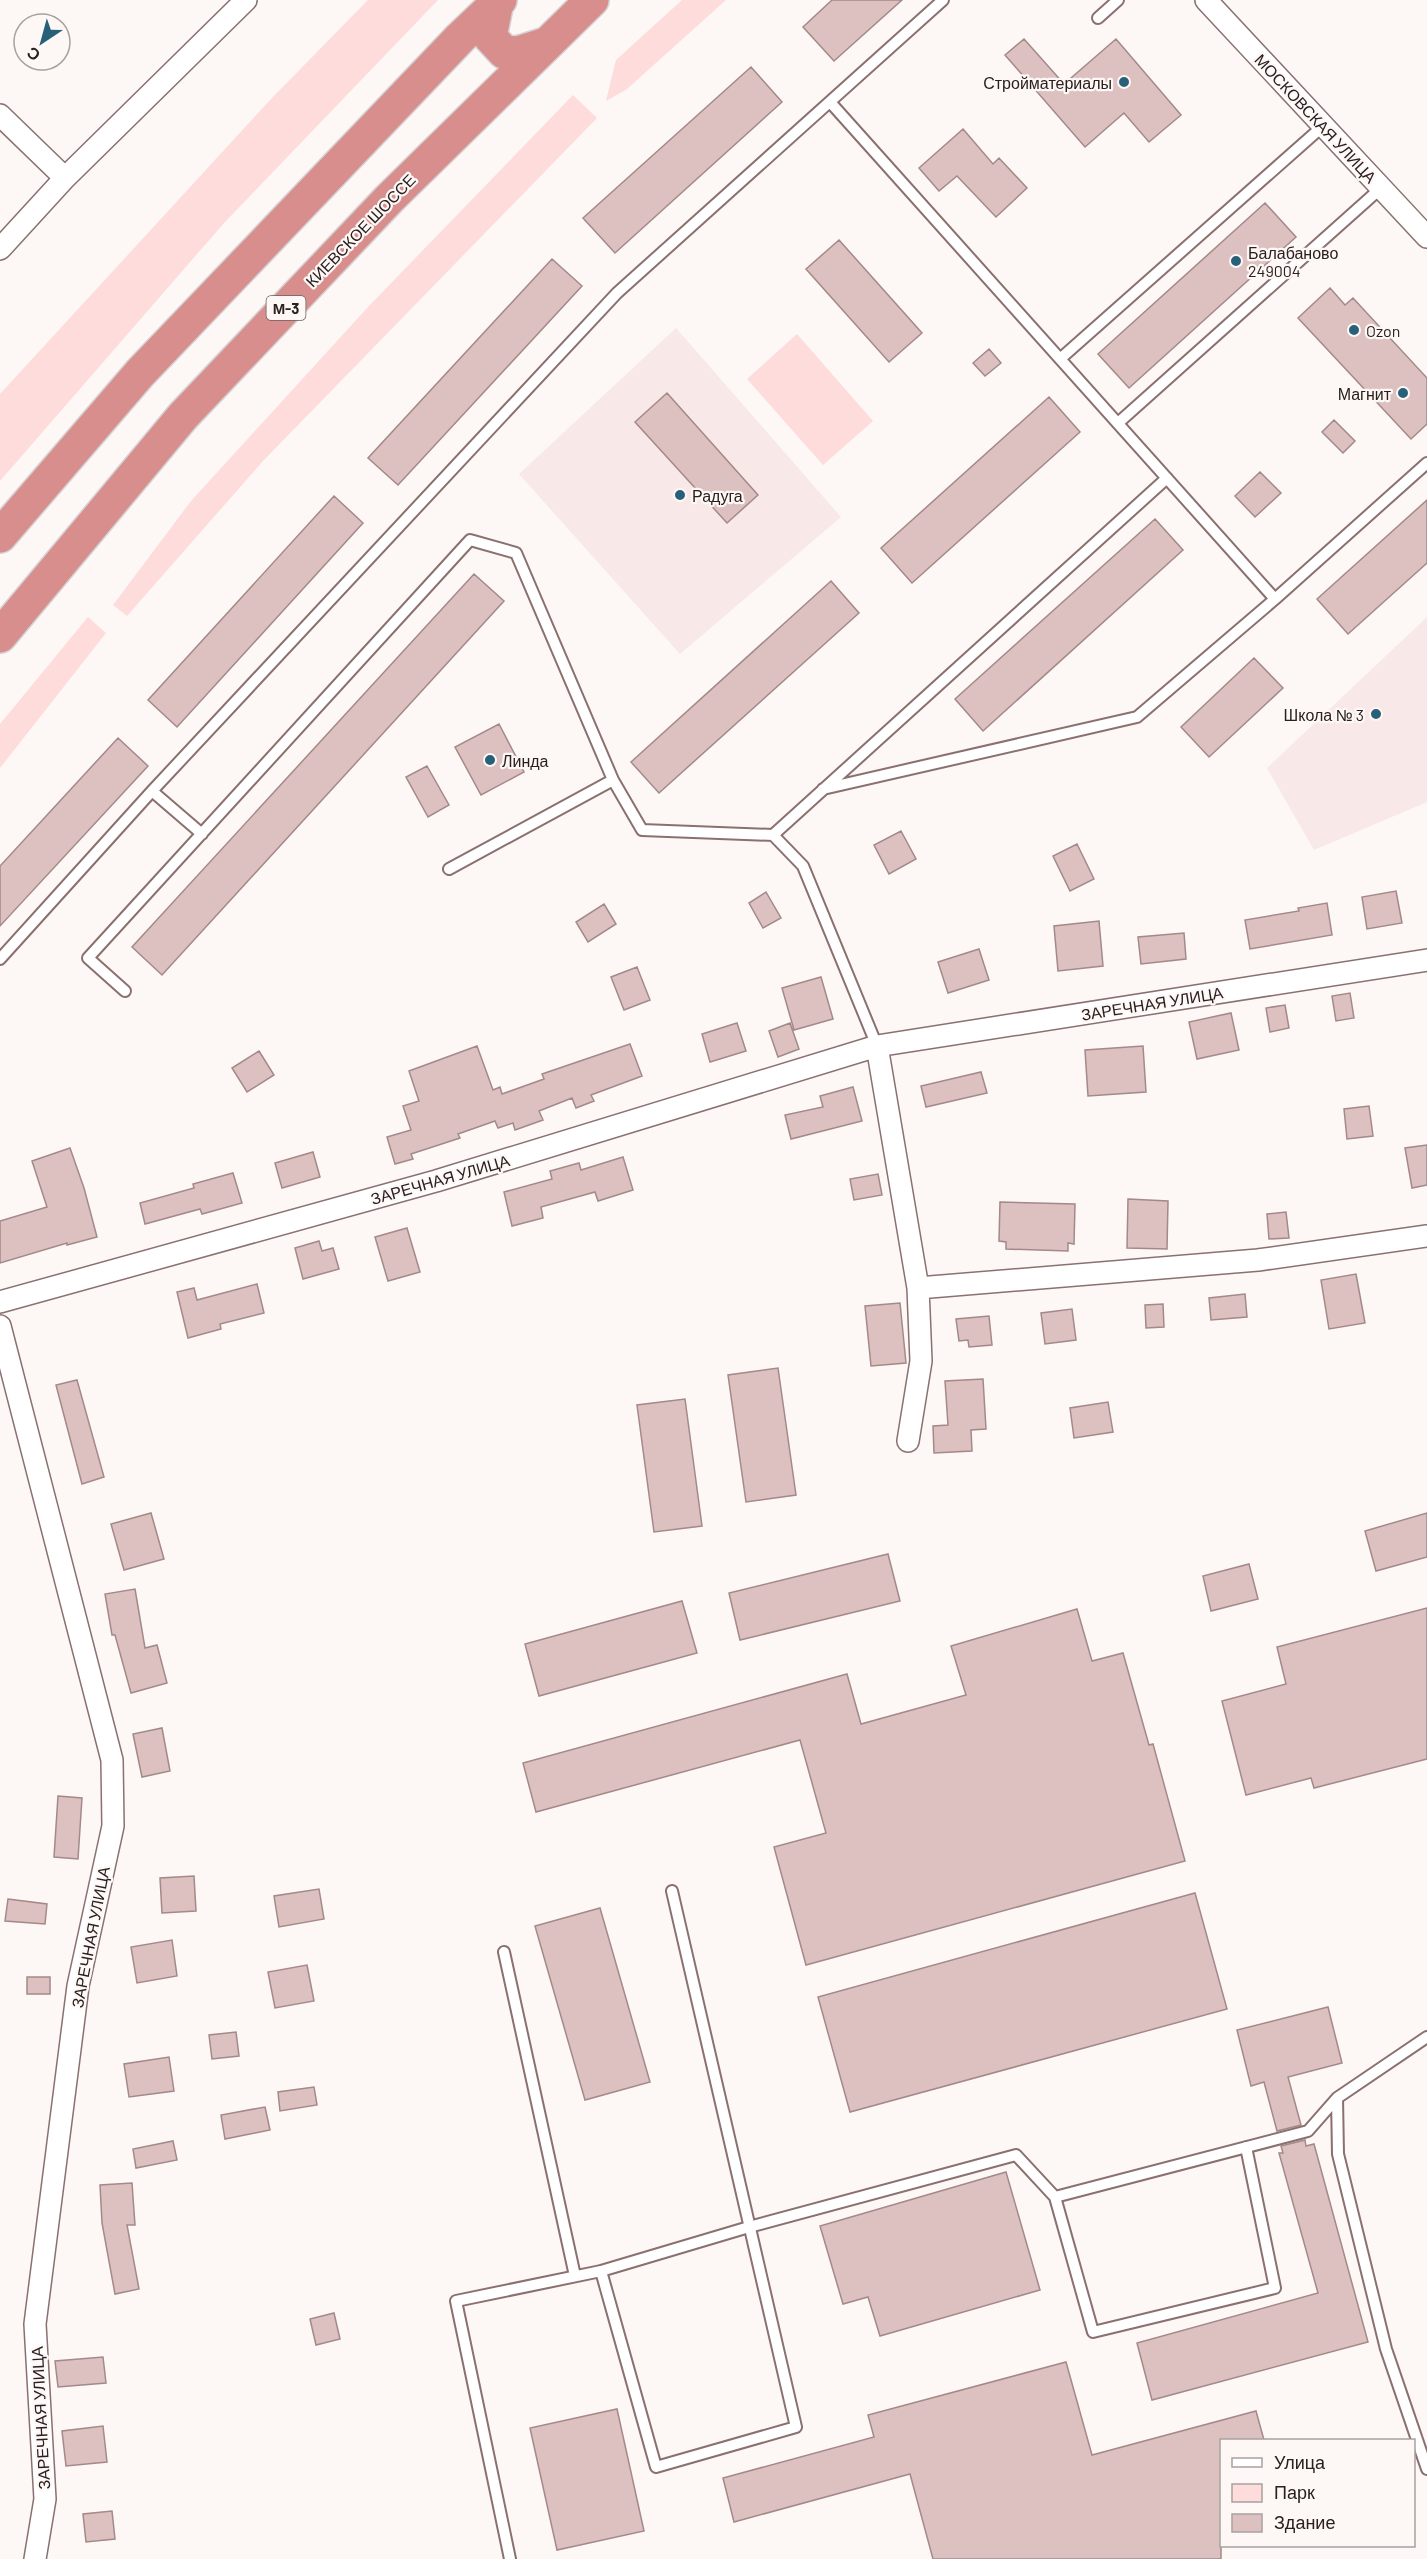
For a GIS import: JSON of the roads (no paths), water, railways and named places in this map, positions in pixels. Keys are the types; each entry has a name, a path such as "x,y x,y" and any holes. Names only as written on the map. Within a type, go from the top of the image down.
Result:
{"highway":[{"name":"КИЕВСКОЕ ШОССЕ","path":"0,636 183,416 389,199 592,0"},
{"path":"498,1 490,38 504,52 518,53 546,44"},
{"path":"0,536 140,373 452,46 498,1"}],"street":[{"path":"0,249 65,178 246,0"},
{"name":"МОСКОВСКАЯ УЛИЦА","path":"1206,0 1427,237"},
{"path":"0,115 65,178"},
{"name":"ЗАРЕЧНАЯ УЛИЦА","path":"0,1302 436,1181 877,1046 1427,960"},
{"path":"877,1046 918,1288 921,1361 908,1441"},
{"path":"918,1288 1258,1260 1427,1236"},
{"name":"ЗАРЕЧНАЯ УЛИЦА","path":"0,1326 112,1760 113,1826 78,1986 35,2324 45,2499 35,2559"}],"lane":[{"path":"0,958 152,791 617,293 943,0"},
{"path":"1098,18 1118,0"},
{"path":"830,102 1275,598"},
{"path":"1060,359 1323,126"},
{"path":"1118,423 1381,188"},
{"path":"821,789 1137,717 1427,463"},
{"path":"773,835 821,789 1167,478"},
{"path":"125,991 88,958 470,540 516,553 613,780 642,830 773,835 803,866 877,1046"},
{"path":"449,869 613,780"},
{"path":"152,791 202,834"},
{"path":"601,2271 656,2467 796,2427 672,1891"},
{"path":"504,1953 575,2277"},
{"path":"1055,2197 1308,2131 1337,2098 1427,2037"},
{"path":"1337,2098 1338,2154 1386,2349 1427,2469"},
{"path":"510,2559 456,2301 601,2271 749,2227 1016,2155 1055,2197 1093,2332 1275,2288 1246,2147"}],"place":[{"name":"Стройматериалы","path":"1124,82"},
{"name":"Балабаново 249004","path":"1236,261"},
{"name":"Ozon","path":"1354,330"},
{"name":"Магнит","path":"1403,393"},
{"name":"Радуга","path":"680,495"},
{"name":"Школа № 3","path":"1376,714"},
{"name":"Линда","path":"490,760"}]}
